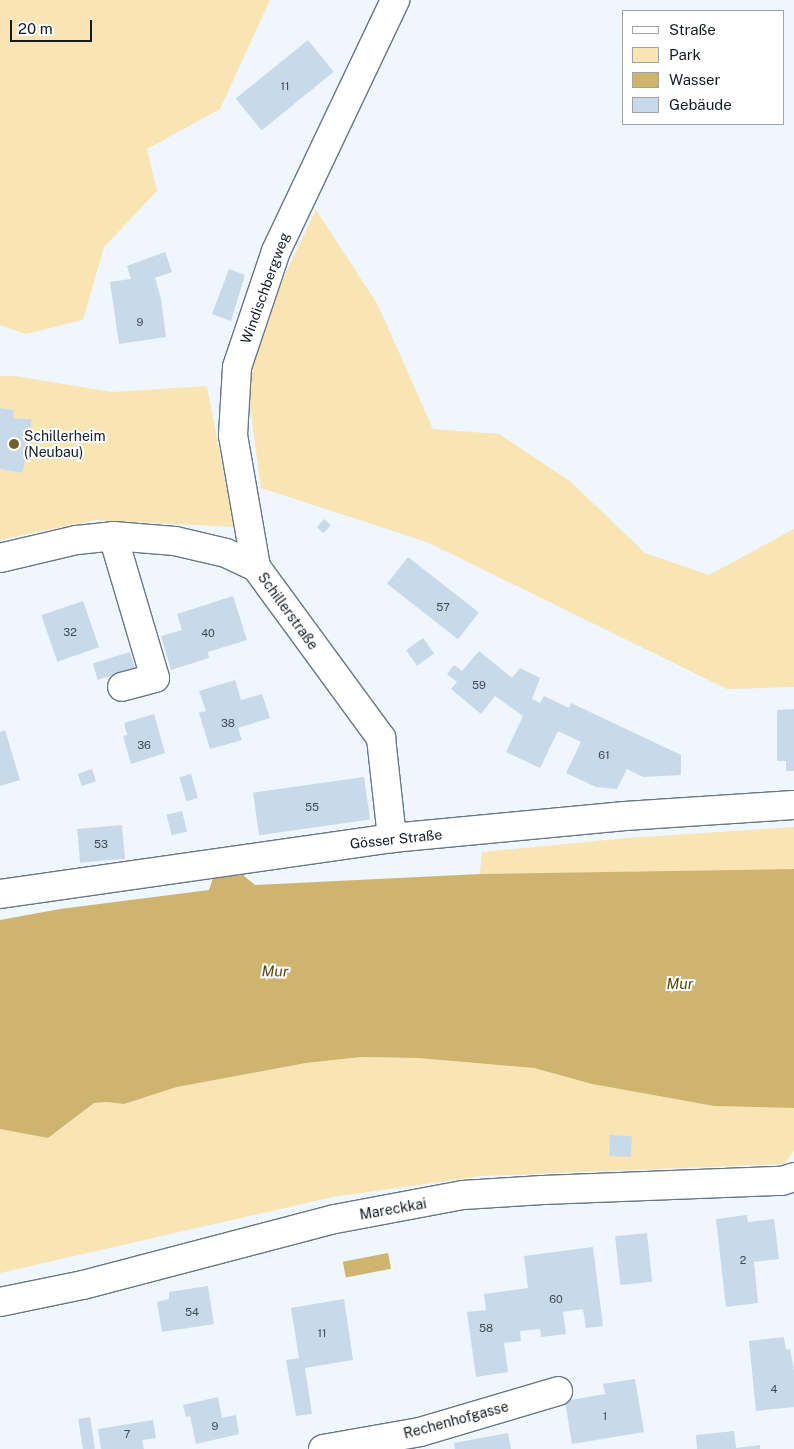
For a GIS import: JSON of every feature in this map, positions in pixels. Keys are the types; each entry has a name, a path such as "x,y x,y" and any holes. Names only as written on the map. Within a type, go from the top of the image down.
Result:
{"street":[{"name":"Windischbergweg","path":"256,567 233,435 237,367 276,251 395,0"},
{"name":"Schillerstraße","path":"0,558 77,540 114,536 175,541 226,553 256,567 381,738 392,838"},
{"path":"114,536 155,678 122,688"},
{"name":"Gösser Straße","path":"0,894 392,838 625,816 794,805"},
{"name":"Mareckkai","path":"0,1302 82,1285 335,1219 463,1196 543,1190 782,1181 794,1177"},
{"name":"Rechenhofgasse","path":"323,1449 421,1440 558,1391"}],"green space":[{"path":"0,0 270,0 220,109 147,149 157,191 104,247 83,320 26,334 0,325"},
{"path":"316,210 378,305 433,429 499,434 571,482 645,553 709,575 794,529 794,687 727,689 427,542 261,488 246,378 285,274"},
{"path":"0,376 15,376 112,392 207,386 234,527 95,520 0,540 0,469 23,473 32,419 13,418 14,410 0,408"},
{"path":"794,827 794,869 480,874 482,852 627,838"},
{"path":"361,1057 418,1058 534,1068 592,1084 714,1106 794,1108 794,1151 784,1164 482,1176 333,1197 0,1273 0,1129 48,1138 94,1103 124,1104 177,1087 306,1063"}],"water":[{"name":"Mur","path":"794,869 794,1108 714,1106 592,1084 534,1068 418,1058 361,1057 306,1063 177,1087 124,1104 94,1103 48,1138 0,1129 0,920 60,909 209,890 213,878 243,875 255,885 480,874"},
{"path":"388,1253 391,1269 346,1277 343,1262"}],"building":[{"path":"308,40 334,72 262,130 236,99"},
{"path":"165,252 172,272 155,278 161,299 166,337 119,344 110,282 131,279 127,266"},
{"path":"229,269 245,275 231,321 212,314"},
{"name":"Schillerheim (Neubau)","path":"0,408 14,410 13,418 32,419 23,473 0,469"},
{"path":"324,519 331,525 324,533 317,527"},
{"path":"408,557 479,612 458,639 387,584"},
{"path":"233,596 247,640 208,652 209,658 171,670 161,636 182,630 177,614"},
{"path":"83,601 99,647 57,662 41,615"},
{"path":"423,638 434,653 417,666 406,650"},
{"path":"479,651 512,678 520,668 540,678 532,699 540,703 544,696 569,708 571,703 681,755 681,775 643,777 627,769 617,789 596,787 566,773 581,742 558,731 540,768 506,752 523,716 495,696 481,714 451,689 457,682 447,674 454,665 462,671"},
{"path":"130,652 135,668 98,680 93,663"},
{"path":"235,680 241,700 262,694 270,718 238,728 242,740 210,749 199,713 206,711 199,691"},
{"path":"794,709 794,771 786,771 786,761 777,761 777,710"},
{"path":"154,714 165,753 131,764 123,736 127,735 124,723"},
{"path":"5,730 20,780 0,786 0,732"},
{"path":"92,769 96,781 82,786 78,774"},
{"path":"191,774 198,798 186,801 179,777"},
{"path":"364,777 370,820 259,835 253,793"},
{"path":"182,811 187,831 172,835 166,815"},
{"path":"122,825 125,859 80,863 77,829"},
{"path":"610,1135 632,1136 631,1157 609,1156"},
{"path":"747,1215 748,1222 774,1219 779,1259 754,1262 758,1303 726,1307 716,1219"},
{"path":"647,1233 652,1282 620,1285 615,1236"},
{"path":"593,1247 603,1326 586,1328 583,1309 563,1312 566,1334 541,1337 540,1329 520,1331 521,1341 504,1343 508,1372 476,1377 467,1312 486,1310 484,1294 528,1288 524,1256"},
{"path":"208,1286 214,1324 162,1332 157,1302 169,1299 169,1292"},
{"path":"344,1299 353,1360 305,1368 312,1414 296,1416 286,1360 299,1358 291,1308"},
{"path":"784,1337 786,1350 790,1349 794,1371 794,1407 756,1411 749,1341"},
{"path":"635,1379 644,1432 572,1444 565,1401 605,1394 603,1384"},
{"path":"218,1397 222,1418 236,1415 239,1434 196,1444 190,1416 186,1417 183,1405"},
{"path":"90,1417 95,1449 83,1449 78,1419"},
{"path":"153,1420 156,1438 142,1440 144,1449 101,1449 98,1429"},
{"path":"734,1431 736,1448 760,1445 760,1449 697,1449 696,1435"},
{"path":"508,1433 511,1449 455,1449 454,1443"}],"place":[{"name":"Schillerheim (Neubau)","path":"14,444"}]}
